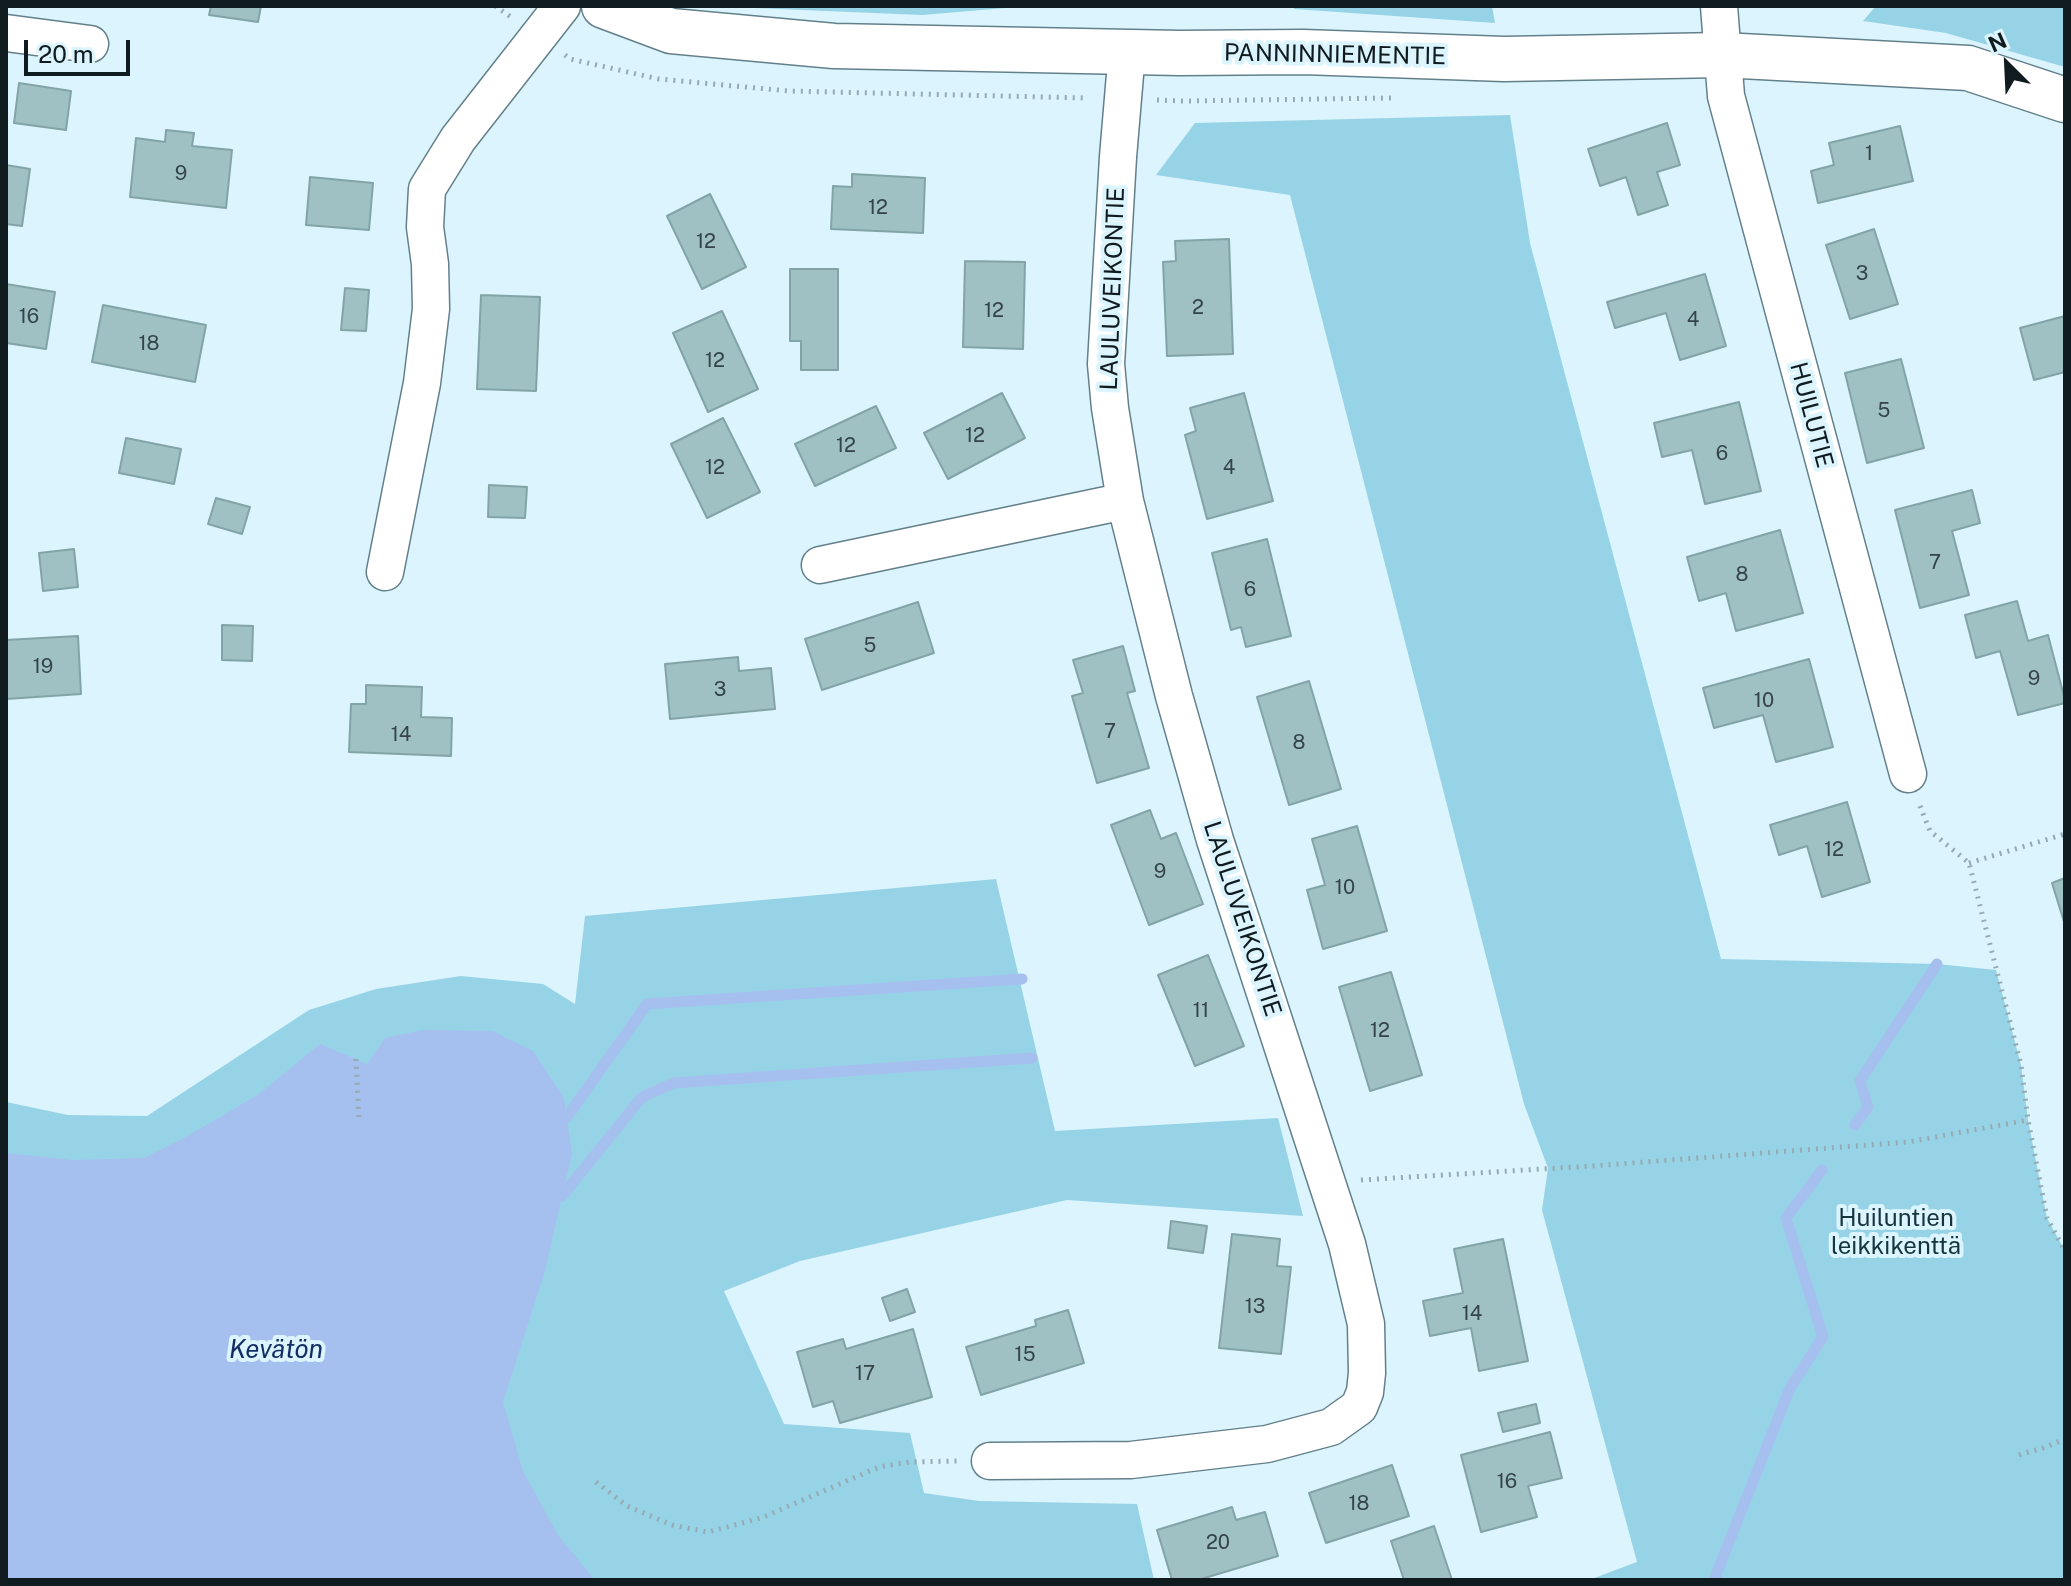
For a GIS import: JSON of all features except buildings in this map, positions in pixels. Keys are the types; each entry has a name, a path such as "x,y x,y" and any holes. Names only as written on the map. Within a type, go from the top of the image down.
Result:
{"street":[{"path":"385,572 422,383 431,309 425,227 427,189 458,139 562,6"},
{"name":"PANNINNIEMENTIE","path":"604,6 671,31 834,46 1303,52 1504,59 1722,55 1968,68 2065,100"},
{"name":"HUILUTIE","path":"1719,6 1726,96 1908,774"},
{"path":"6,33 90,44"},
{"name":"LAULUVEIKONTIE","path":"990,1461 1131,1460 1267,1444 1331,1427 1359,1407 1365,1392 1367,1373 1366,1324 1347,1244 1215,840 1174,696 1125,501 1106,364 1127,51"},
{"path":"820,565 1125,501"}],"path":[{"path":"1908,774 1930,831 1969,863 2021,1065 2047,1218 2065,1251"},
{"path":"1969,863 2065,834"},
{"path":"356,1059 359,1122"},
{"path":"1327,1182 1908,1142 2028,1120"},
{"path":"2019,1455 2065,1439"},
{"path":"596,1482 627,1506 672,1525 708,1532 761,1518 879,1467 910,1462 990,1461"}],"green space":[{"path":"707,6 1029,6 922,15"},
{"path":"1294,6 1492,6 1495,23 1294,9"},
{"path":"1876,6 2065,6 2065,67 1946,33 1863,21"},
{"name":"Huiluntien leikkikenttä","path":"1510,115 1530,243 1721,959 1937,964 1996,970 2021,1065 2047,1218 2065,1251 2065,1580 1589,1580 1637,1562 1542,1210 1548,1168 1524,1104 1290,195 1156,175 1195,123"},
{"path":"996,879 1055,1131 1278,1118 1303,1216 1067,1200 800,1261 724,1291 784,1424 910,1433 924,1493 979,1501 1137,1504 1154,1580 6,1580 6,1102 68,1115 147,1116 309,1010 376,989 461,976 543,984 575,1004 585,916"}],"water":[{"name":"Kevätön","path":"422,1030 492,1031 533,1051 564,1098 572,1154 545,1271 503,1402 523,1471 558,1535 595,1580 6,1580 6,1153 72,1160 144,1158 259,1094 320,1044 367,1064 385,1038"}],"waterway":[{"path":"1855,1125 1868,1107 1860,1081 1937,964"},
{"path":"567,1117 647,1004 1022,979"},
{"path":"562,1196 642,1097 674,1083 1032,1058"},
{"path":"1714,1580 1790,1388 1823,1337 1786,1218 1822,1170"}]}
